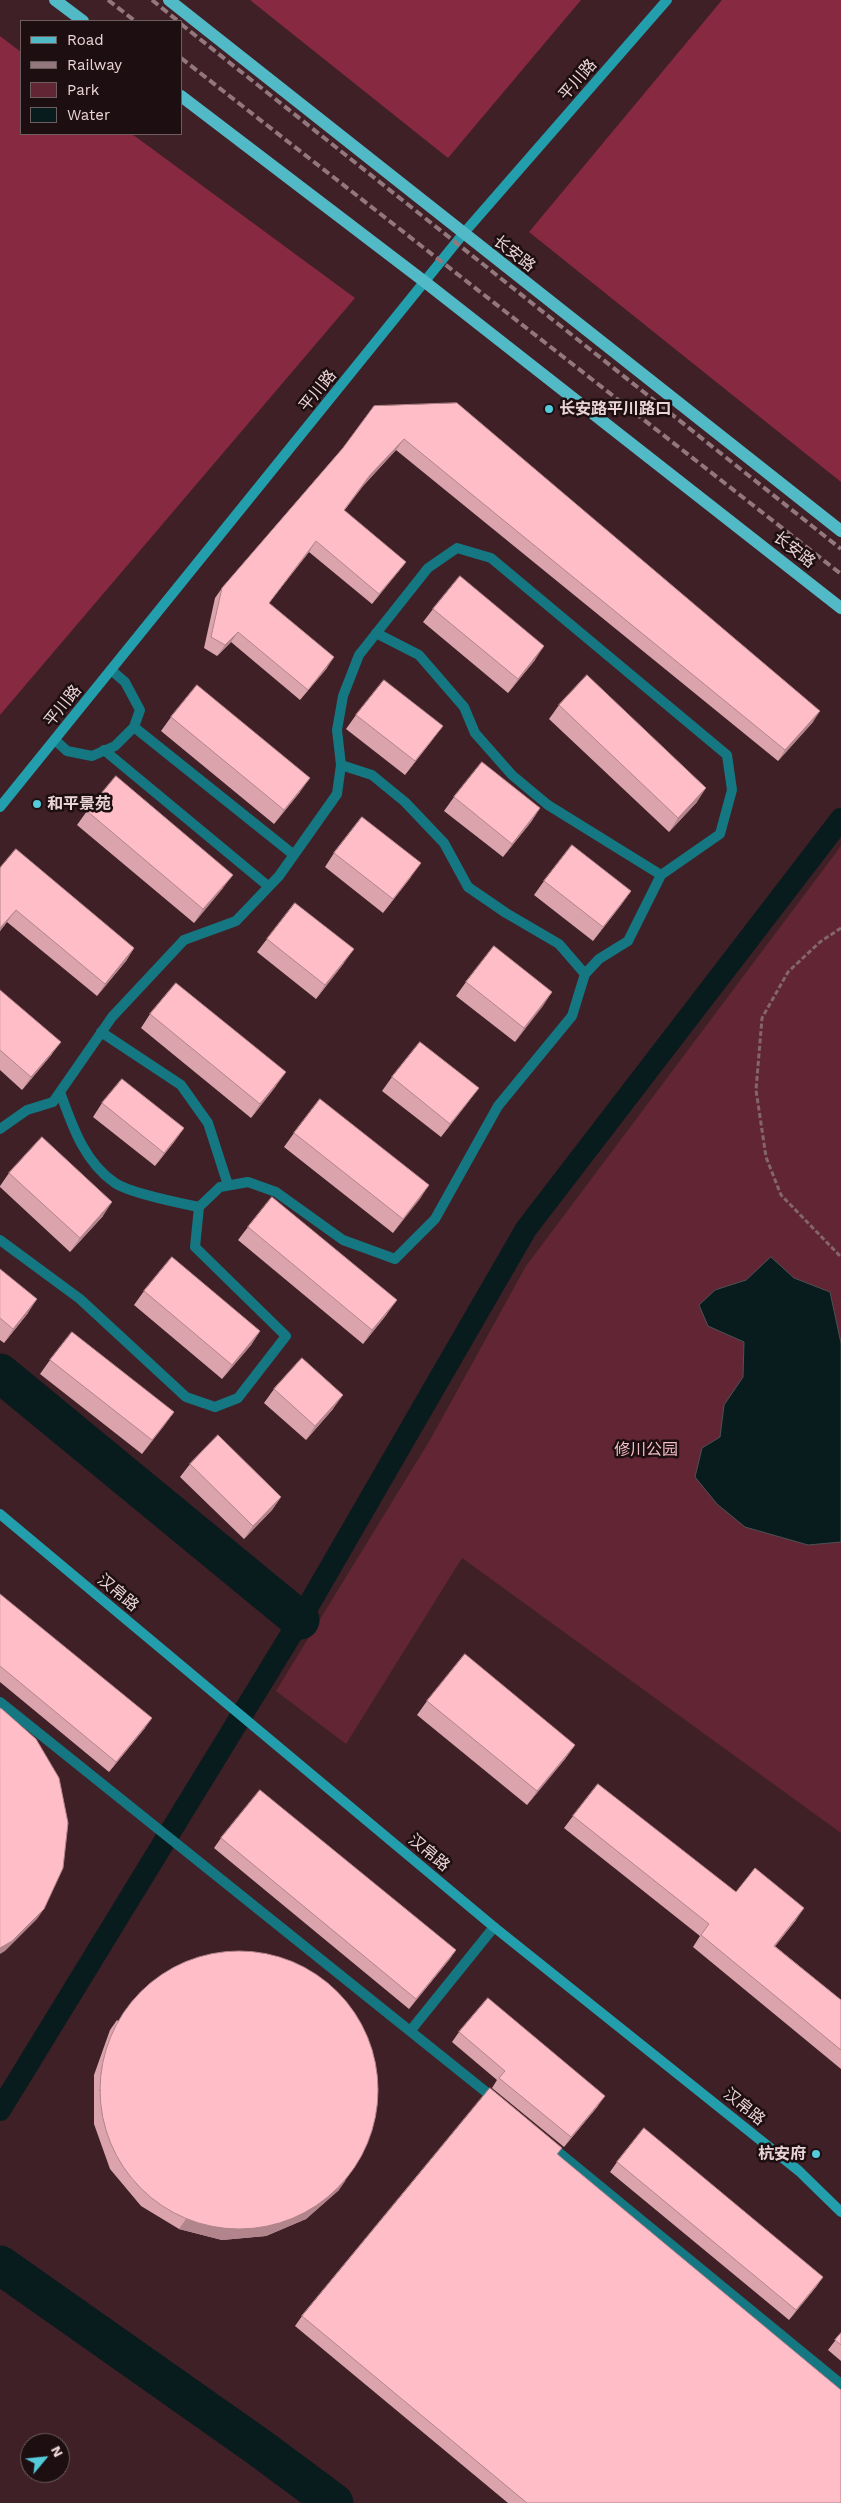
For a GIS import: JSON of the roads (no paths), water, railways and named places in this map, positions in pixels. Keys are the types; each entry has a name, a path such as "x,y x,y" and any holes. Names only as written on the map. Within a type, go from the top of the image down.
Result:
{"main road":[{"path":"55,0 82,20"},
{"name":"长安路","path":"169,0 841,531"},
{"name":"长安路","path":"182,97 425,282 841,608"}],"street":[{"name":"平川路","path":"0,807 463,234 667,0"},
{"name":"汉帛路","path":"0,1514 494,1927 799,2171 841,2212"}],"lane":[{"path":"0,1129 27,1110 54,1102 101,1032 143,981 184,940 236,921 294,854 337,794 341,765 337,730 343,696 359,655 428,568 458,548 491,558 727,755 732,790 720,834 662,875 628,941 599,959 585,974 572,1016 498,1106 435,1218 395,1259 344,1240 276,1192 248,1182 220,1187 199,1208 195,1248 286,1336 238,1398 215,1407 186,1397 80,1299 0,1240"},
{"path":"376,633 419,655 464,707 475,733 512,776 548,805 662,875"},
{"path":"55,740 67,751 92,756 114,746 134,727 140,710 125,682 111,670"},
{"path":"134,727 294,854"},
{"path":"104,750 268,886"},
{"path":"341,765 372,775 405,802 444,843 468,887 559,944 585,974"},
{"path":"101,1032 181,1084 208,1123 228,1185"},
{"path":"60,1092 74,1129 88,1155 115,1183 170,1202 199,1208"},
{"path":"0,1702 411,2030 503,2106"},
{"path":"411,2030 494,1927"},
{"path":"542,2138 841,2384"}],"water":[{"path":"771,1257 794,1278 830,1292 841,1343 841,1542 808,1545 745,1527 717,1504 695,1477 702,1448 720,1437 724,1405 743,1377 744,1342 708,1326 699,1305 715,1290 746,1280"}],"waterway":[{"path":"0,2110 300,1620 526,1229 841,819"},
{"path":"0,1373 300,1620"},
{"path":"0,2265 260,2448 334,2503"}],"railway":[{"path":"108,0 134,20"},
{"path":"152,0 177,20"},
{"path":"182,25 841,549"},
{"path":"182,59 841,574"}],"place":[{"name":"长安路平川路口","path":"549,409"},
{"name":"和平景苑","path":"37,804"},
{"name":"杭安府","path":"816,2154"}],"park label":[{"name":"修川公园","path":"646,1450"}]}
